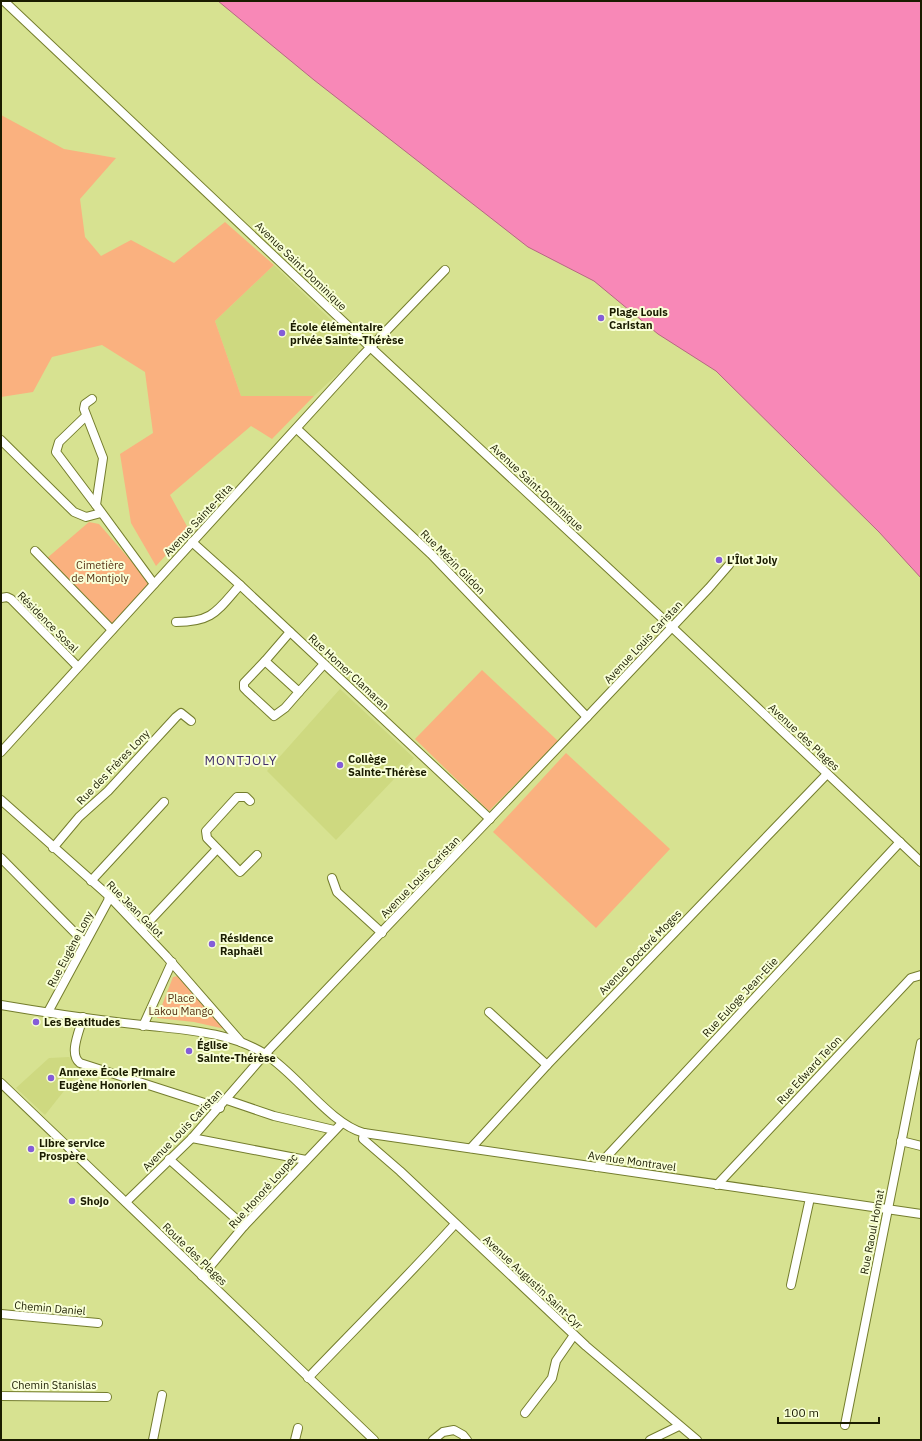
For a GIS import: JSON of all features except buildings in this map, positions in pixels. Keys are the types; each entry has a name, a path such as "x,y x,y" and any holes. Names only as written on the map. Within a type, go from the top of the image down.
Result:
{"street":[{"name":"Avenue Saint-Dominique","path":"4,1 371,348 672,627"},
{"name":"Avenue Sainte-Rita","path":"1,752 192,542 445,270"},
{"path":"92,399 84,406 86,416 103,458 96,505"},
{"path":"86,416 59,442 56,452 101,513 157,581"},
{"name":"Rue Mézin Gildon","path":"297,429 431,554 587,717"},
{"path":"1,440 74,512 86,517 101,513"},
{"name":"Rue Homer Clamaran","path":"192,542 490,819"},
{"path":"34,552 112,630"},
{"name":"Avenue Louis Caristan","path":"126,1202 192,1138 227,1100 265,1054 587,717 728,565"},
{"path":"176,622 195,622 215,613 240,585"},
{"name":"Résidence Sosal","path":"1,598 11,598 78,667"},
{"name":"Avenue des Plages","path":"672,627 921,862"},
{"path":"290,632 244,683 244,688 247,691 274,716 285,708 324,664"},
{"path":"265,661 299,692"},
{"name":"Rue des Frères Lony","path":"53,848 79,817 108,791 176,716 181,713 191,721"},
{"name":"Avenue Doctoré Moges","path":"471,1148 547,1065 827,774"},
{"path":"250,801 246,797 237,797 206,831 207,838 240,872 257,855"},
{"name":"Rue Jean Galot","path":"1,800 53,848 109,896 142,929 243,1044"},
{"path":"91,881 164,802"},
{"name":"Rue Euloge Jean-Elie","path":"597,1167 900,842"},
{"path":"142,929 217,849"},
{"path":"1,858 85,943"},
{"path":"332,878 337,892 382,933"},
{"name":"Rue Eugène Lony","path":"48,1012 108,901 109,896"},
{"path":"143,1026 172,962"},
{"name":"Rue Edward Telon","path":"717,1185 911,978 921,975"},
{"name":"Avenue Montravel","path":"1,1005 143,1026 175,1027 214,1034 243,1044 265,1054 308,1090 342,1122 364,1133 921,1214"},
{"path":"489,1012 547,1065"},
{"path":"84,1017 74,1054 76,1060 80,1063 220,1108"},
{"name":"Rue Raoul Homat","path":"845,1425 921,1043"},
{"name":"Route des Plages","path":"1,1083 374,1440"},
{"path":"227,1100 274,1116 334,1130"},
{"name":"Rue Honoré Loupec","path":"202,1276 244,1226 342,1122"},
{"name":"Avenue Augustin Saint-Cyr","path":"364,1133 363,1139 400,1171 574,1335 696,1440"},
{"path":"192,1138 306,1160"},
{"path":"901,1141 921,1146"},
{"path":"169,1159 244,1226"},
{"path":"791,1285 810,1198"},
{"path":"308,1378 380,1302 396,1288 455,1224"},
{"name":"Chemin Daniel","path":"1,1314 98,1324"},
{"path":"525,1413 552,1378 556,1361 574,1335"},
{"path":"153,1440 162,1395"},
{"name":"Chemin Stanislas","path":"1,1396 107,1397"},
{"path":"650,1440 679,1426"},
{"path":"296,1440 298,1428"},
{"path":"433,1440 443,1432 454,1430 463,1435 467,1440"}],"shaded area":[{"path":"218,1 921,1 921,578 879,532 716,371 658,334 594,281 528,247 314,80"},
{"name":"École élémentaire privée Sainte-Thérèse","path":"274,265 358,346 359,354 314,396 241,396 215,321"},
{"name":"Collège Sainte-Thérèse","path":"340,689 414,758 336,840 267,771"},
{"name":"Annexe École Primaire Eugène Honorien","path":"69,1057 82,1068 45,1115 16,1088 49,1058"}],"green space":[{"path":"1,115 64,149 116,158 80,199 85,237 101,256 131,240 174,263 225,222 274,265 215,321 241,396 314,396 272,439 251,426 170,495 189,530 156,566 131,523 120,454 153,433 145,372 102,345 52,357 33,392 1,397"},
{"name":"Cimetière de Montjoly","path":"89,522 99,524 151,584 111,628 46,559"},
{"path":"482,670 558,741 489,811 415,739"},
{"path":"566,753 670,849 596,928 493,832"},
{"name":"Place Lakou Mango","path":"178,976 225,1029 194,1022 157,1018 173,977"}],"place":[{"name":"Plage Louis Caristan","path":"601,318"},
{"name":"École élémentaire privée Sainte-Thérèse","path":"282,333"},
{"name":"L'Îlot Joly","path":"719,560"},
{"name":"Collège Sainte-Thérèse","path":"340,765"},
{"name":"Résidence Raphaël","path":"212,944"},
{"name":"Les Beatitudes","path":"36,1022"},
{"name":"Église Sainte-Thérèse","path":"189,1051"},
{"name":"Annexe École Primaire Eugène Honorien","path":"51,1078"},
{"name":"Libre service Prospère","path":"31,1149"},
{"name":"Shojo","path":"72,1201"}],"district":[{"name":"MONTJOLY","path":"241,760"}]}
